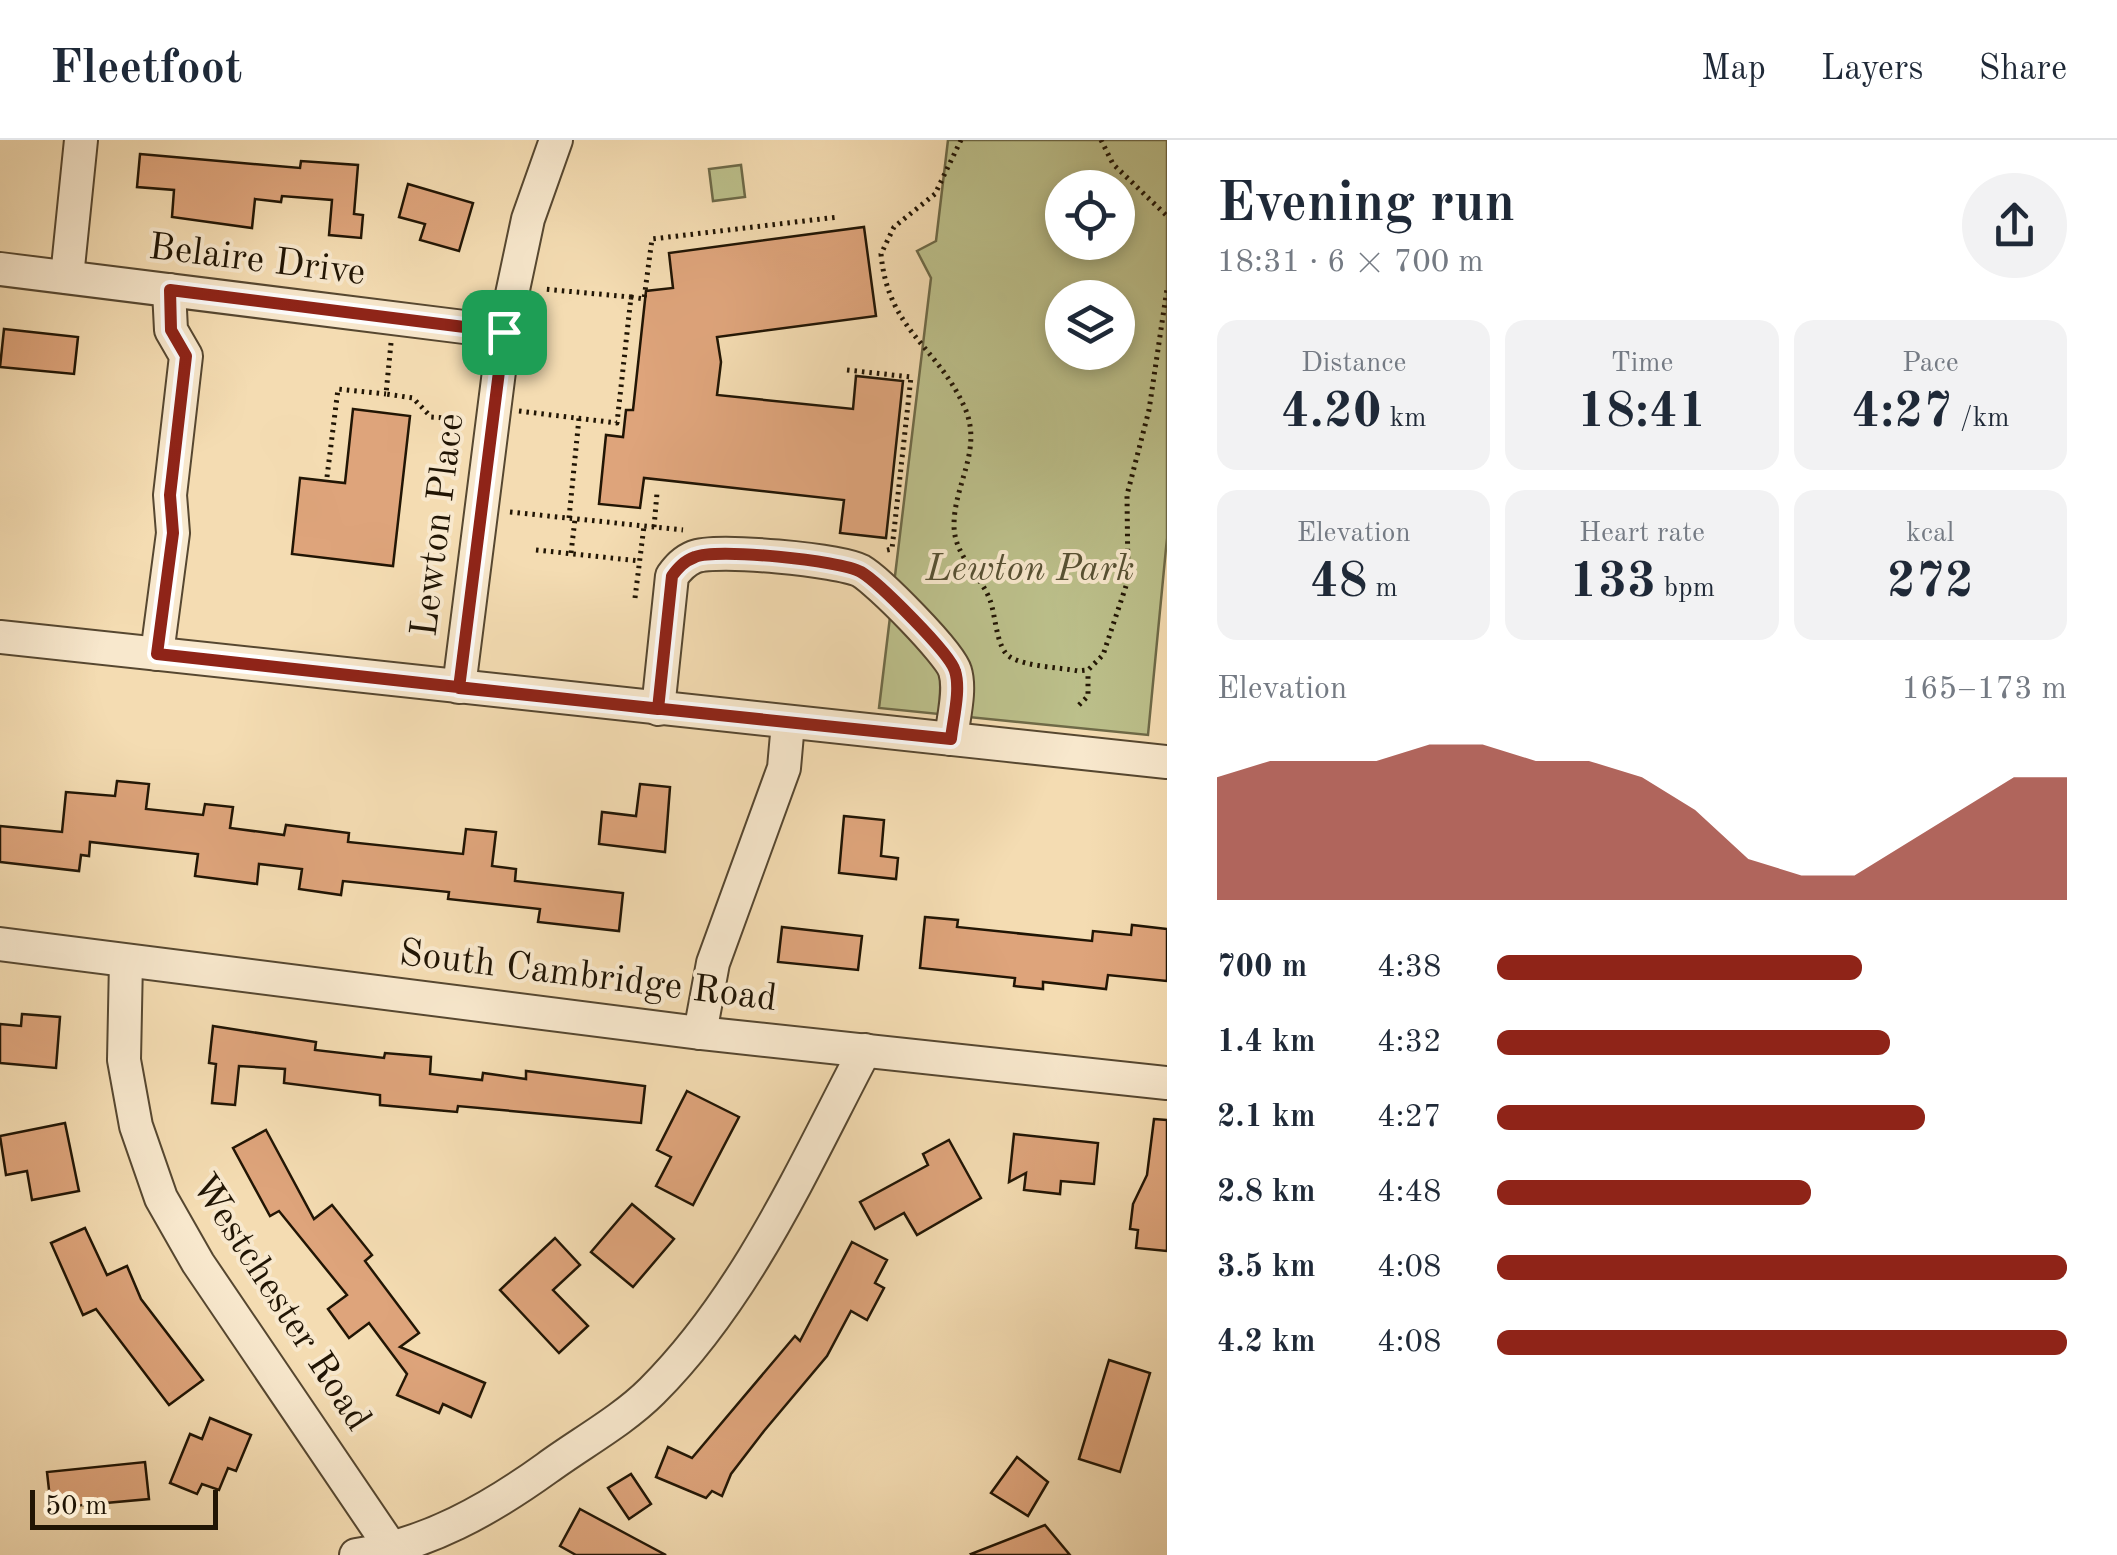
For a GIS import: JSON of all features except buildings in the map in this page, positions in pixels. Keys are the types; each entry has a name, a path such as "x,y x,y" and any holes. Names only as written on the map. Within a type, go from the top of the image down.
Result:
{"street":[{"path":"67,278 80,140"},
{"name":"Lewton Place","path":"459,688 504,332 528,219 556,140"},
{"name":"Belaire Drive","path":"0,270 504,332"},
{"path":"157,654 173,533 170,495 186,356 171,330 170,290"},
{"path":"658,709 672,576 682,563 697,555 751,554 849,566 872,581 946,652 956,672 951,739"},
{"path":"0,637 1167,762"},
{"path":"700,1033 713,963 784,768 788,723"},
{"name":"South Cambridge Road","path":"0,944 700,1033 1167,1083"},
{"name":"Westchester Road","path":"126,960 124,1060 136,1126 161,1198 198,1263 392,1553"},
{"path":"356,1555 392,1553 490,1509 650,1393 706,1328 760,1250 865,1050"}],"path":[{"path":"960,140 935,194 886,238 880,254 886,290 894,311 950,380 965,407 973,442 954,528 962,557 987,594 1002,646 1014,659 1088,670"},
{"path":"1101,140 1113,164 1167,216"},
{"path":"540,289 644,299 652,238 838,217"},
{"path":"1079,704 1088,696 1088,670 1103,655 1128,580 1128,495 1149,410 1167,289"},
{"path":"518,410 618,423 631,298"},
{"path":"386,394 392,336"},
{"path":"847,370 911,377 892,550 878,552"},
{"path":"327,478 338,389 414,398 431,417 458,419"},
{"path":"571,553 579,418"},
{"path":"654,527 657,493"},
{"path":"635,598 644,526"},
{"path":"536,550 640,560"}],"green space":[{"name":"Lewton Park","path":"948,140 1167,140 1167,538 1148,735 879,708 931,278 917,251 936,241"},
{"path":"741,165 745,197 713,201 709,169"}],"route":[{"path":"504,332 170,290 167,310 171,330 186,356 170,495 173,533 157,654 459,688 658,709 666,602 672,576 682,563 697,555 751,554 849,566 872,581 946,652 956,672 951,739 815,724 788,723 459,688 504,332"}]}
